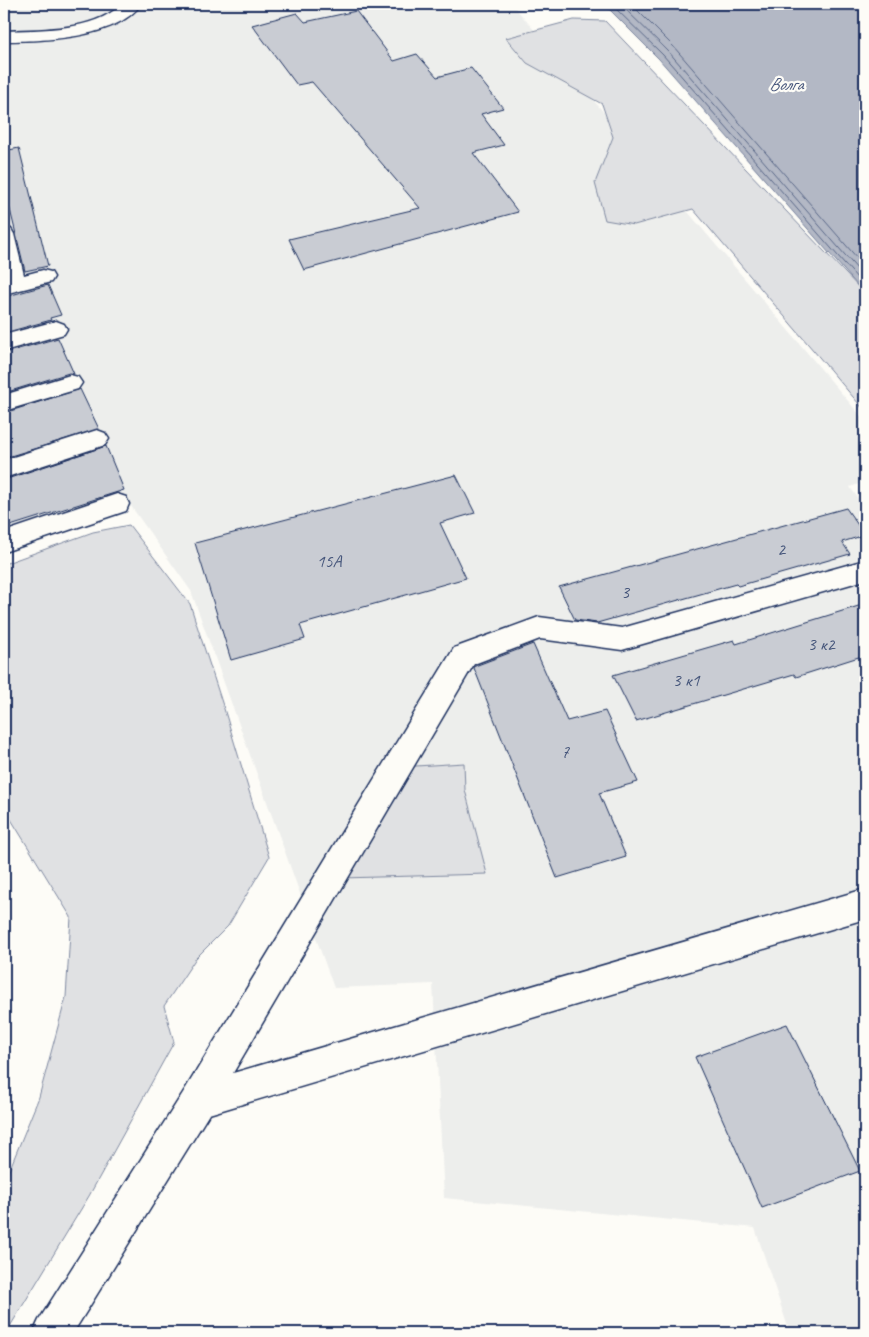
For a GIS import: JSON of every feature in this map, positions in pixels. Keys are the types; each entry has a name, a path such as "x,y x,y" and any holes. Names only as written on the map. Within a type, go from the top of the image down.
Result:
{"lane":[{"path":"4,36 39,35 102,23 127,11 132,4"},
{"path":"4,234 9,286 43,278"},
{"path":"4,343 56,329"},
{"path":"4,403 70,383"},
{"path":"4,468 97,439"},
{"path":"4,542 117,504"},
{"path":"52,1333 198,1100 464,656 538,628 622,639 865,570"},
{"path":"198,1100 865,904"}],"shaded area":[{"path":"4,4 512,4 865,421 865,482 850,487 865,508 865,1333 790,1333 755,1228 444,1198 433,984 334,988 191,591 131,506 4,552"},
{"path":"574,20 605,21 865,294 865,411 693,209 634,225 605,220 595,183 613,137 602,104 527,63 506,38"},
{"path":"129,525 190,604 269,857 228,926 196,958 164,1006 174,1042 89,1196 6,1333 4,1333 4,1183 39,1097 66,997 71,917 4,808 4,564 93,532"},
{"path":"464,763 465,790 487,874 342,878 400,767"}],"water":[{"name":"Волга","path":"604,4 865,4 865,294 659,59"}],"building":[{"path":"356,11 394,61 417,54 437,77 471,68 503,108 481,114 504,145 473,153 518,212 304,270 289,239 420,208 312,82 297,85 252,25 297,13 305,22"},
{"path":"19,148 48,266 25,271 4,185 4,151"},
{"path":"48,285 61,315 50,318 51,320 4,333 4,297"},
{"path":"58,338 74,374 69,373 4,393 4,353"},
{"path":"80,389 99,429 4,458 4,413"},
{"path":"106,446 124,490 4,528 4,480"},
{"path":"456,475 475,513 440,523 466,578 300,625 305,639 231,660 195,543"},
{"path":"846,508 865,535 842,542 850,554 738,586 736,584 597,623 575,620 559,587"},
{"path":"865,604 865,655 796,677 794,674 636,721 613,675 734,640 736,644"},
{"path":"533,644 567,721 605,711 638,782 599,793 626,857 557,878 474,668"},
{"path":"787,1024 860,1171 762,1208 695,1057"}]}
